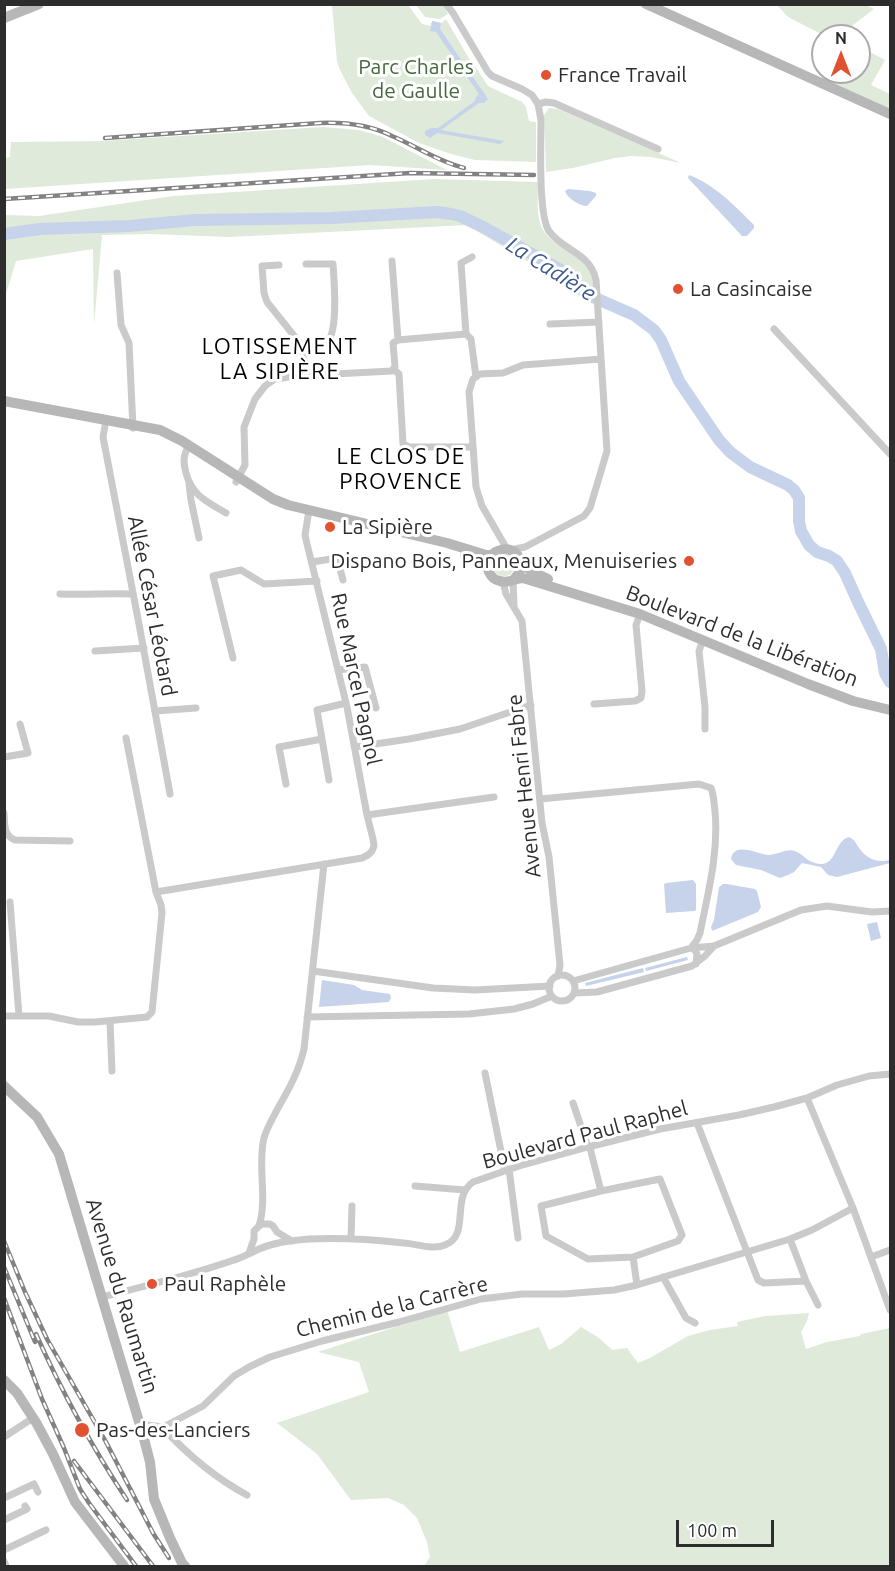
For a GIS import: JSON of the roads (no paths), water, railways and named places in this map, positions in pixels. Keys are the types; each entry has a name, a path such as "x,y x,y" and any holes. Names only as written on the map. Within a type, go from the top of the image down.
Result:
{"street":[{"path":"4,18 39,4"},
{"path":"446,4 489,74 528,92 538,104 541,120 544,221 553,236 584,258 591,266 595,275 599,305 607,451 589,510 584,516 525,547 489,559 488,567"},
{"path":"452,4 453,13"},
{"path":"646,4 891,114"},
{"path":"538,104 554,103 658,149"},
{"path":"472,257 461,263 466,334 471,339 476,377"},
{"path":"392,261 398,340"},
{"path":"303,347 324,345 329,341 335,319 333,264 306,264"},
{"path":"279,265 262,266 264,293 267,302 303,347 304,376"},
{"path":"117,273 121,325 129,343 133,427"},
{"path":"550,324 599,322"},
{"path":"774,328 891,454"},
{"path":"238,480 245,465 244,427 255,399 265,386 275,379 392,371 395,367 393,343 398,340 466,334"},
{"path":"510,580 520,571 482,506 476,487 469,392 472,379 480,374 503,373 523,365 601,359"},
{"path":"393,369 399,374 403,444 409,447 473,447"},
{"name":"Boulevard de la Libération","path":"4,403 133,427 159,435 187,448 271,504 284,509 486,555 507,552 531,571 581,595"},
{"name":"Allée César Léotard","path":"105,422 103,437 170,794"},
{"path":"187,448 183,460 199,538"},
{"path":"189,484 197,494 226,513"},
{"name":"Boulevard de la Libération","path":"309,513 472,557 488,567 491,576 495,579 523,578 537,581 640,614 767,668 853,701 891,710"},
{"name":"Rue Marcel Pagnol","path":"309,513 305,535 346,703 374,843 372,851 362,858 324,864"},
{"path":"312,562 337,558 343,580"},
{"path":"233,658 213,576 241,570 264,584 317,581"},
{"name":"Avenue Henri Fabre","path":"510,580 506,594 522,621 542,823 549,857 560,965 558,976"},
{"path":"60,594 133,594"},
{"path":"594,704 634,701 640,698 642,691 636,625 640,614"},
{"path":"703,640 699,651 705,729"},
{"path":"95,651 144,648"},
{"path":"338,670 365,667 376,708"},
{"path":"329,780 317,710 346,703"},
{"path":"355,747 460,729 531,705"},
{"path":"155,711 196,708"},
{"path":"4,757 27,753 20,724"},
{"path":"4,1016 49,1016 78,1022 147,1017 152,1012 162,909 156,892 126,738"},
{"path":"286,784 279,747 322,739"},
{"path":"540,799 699,784 711,788 716,845 700,933 691,948"},
{"path":"367,814 494,797"},
{"path":"4,813 5,830 10,838 70,841"},
{"path":"156,892 324,864 304,1049 296,1077 264,1139 263,1208 259,1226"},
{"path":"10,902 19,1016"},
{"path":"573,981 691,948 714,946 789,914 814,907 837,906 872,912 891,911"},
{"path":"575,993 597,992 696,964 714,946"},
{"path":"691,948 697,954 696,964"},
{"name":"Avenue Henri Fabre","path":"560,965 566,976"},
{"path":"313,971 433,988 496,989 549,986"},
{"path":"566,976 573,981 575,993 567,1001 559,1001 552,996 549,986 554,978 566,976"},
{"path":"308,1017 469,1014 513,1009 552,996"},
{"path":"110,1021 112,1071"},
{"path":"485,1073 507,1170 518,1238"},
{"name":"Boulevard Paul Raphel","path":"102,1297 234,1260 269,1246 292,1240 351,1239 437,1247 446,1245 456,1236 462,1195 473,1182 589,1147 660,1129 774,1107 807,1098 837,1085 869,1076 891,1074"},
{"name":"Avenue du Raumartin","path":"4,1086 37,1117 59,1154 140,1424 150,1462 154,1499 170,1538 185,1566"},
{"path":"807,1098 853,1208 891,1310"},
{"path":"573,1103 589,1147 601,1191"},
{"path":"697,1123 758,1280 764,1282 806,1281"},
{"path":"660,1179 682,1235 678,1241 633,1257 588,1259 546,1236 541,1206 660,1179"},
{"path":"416,1186 465,1190"},
{"path":"351,1239 352,1206"},
{"path":"263,1208 270,1224"},
{"name":"Chemin de la Carrère","path":"143,1436 203,1406 234,1376 270,1357 481,1299 522,1294 564,1294 614,1290 637,1285 790,1239 853,1208"},
{"path":"249,1254 254,1231 259,1226 266,1223 276,1228 277,1240 269,1246 258,1245 254,1239"},
{"name":"Boulevard Paul Raphel","path":"277,1232 292,1240"},
{"path":"790,1239 818,1305"},
{"path":"871,1257 891,1250"},
{"path":"633,1257 637,1285"},
{"path":"663,1277 686,1318 695,1323"},
{"path":"5,1381 17,1393 33,1418 75,1502 124,1566"},
{"path":"4,1437 33,1418"},
{"path":"140,1424 162,1427 185,1451 216,1476 247,1495"},
{"path":"4,1498 34,1484 38,1492"},
{"path":"4,1520 27,1509 25,1506"},
{"path":"4,1551 46,1530"},
{"path":"4,1561 6,1566"}],"water":[{"path":"432,21 441,23 440,29 488,99 441,130 504,141 500,144 437,133 430,138 425,135 425,131 438,128 475,101 479,94 436,32 430,31"},
{"path":"689,175 716,190 754,225 747,236 742,236 688,178"},
{"path":"568,189 590,191 596,193 596,196 587,206 584,206 568,196 565,191"},
{"path":"849,837 869,857 881,861 890,860 890,863 837,877 828,875 821,867 802,863 794,872 780,878 761,870 736,865 731,859 736,851 741,850 768,855 792,850 812,862 826,863 833,857 844,839"},
{"path":"693,880 696,884 696,910 666,913 664,884"},
{"path":"727,884 755,889 761,907 758,912 712,931 719,887"},
{"path":"877,922 881,938 871,941 867,924"},
{"path":"687,957 688,960 646,971 645,968"},
{"path":"643,968 644,972 586,986 585,983"},
{"path":"322,980 390,994 391,998 389,1002 319,1007"}],"waterway":[{"name":"La Cadière","path":"4,234 40,229 129,226 195,220 331,218 437,212 460,216 485,228 561,270 586,294 634,315 654,330 661,340 679,381 719,440 730,452 750,467 794,490 799,498 801,531 809,545 817,552 837,561 845,573 881,649 885,673 890,682"}],"railway":[{"path":"105,138 339,123 384,132 436,158 464,168"},
{"path":"4,199 410,173 534,175"},
{"path":"4,1241 47,1339 106,1442 153,1533 169,1558"},
{"path":"4,1267 35,1342"},
{"path":"4,1298 42,1399 80,1489 136,1566"},
{"path":"36,1334 78,1419 127,1500"},
{"path":"74,1461 153,1566"}],"place":[{"name":"France Travail","path":"546,75"},
{"name":"La Casincaise","path":"678,289"},
{"name":"La Sipière","path":"330,527"},
{"name":"Dispano Bois, Panneaux, Menuiseries","path":"689,561"},
{"name":"Paul Raphèle","path":"152,1284"},
{"name":"Pas-des-Lanciers","path":"82,1430"}],"district":[{"name":"LOTISSEMENT LA SIPIÈRE","path":"280,360"},
{"name":"LE CLOS DE PROVENCE","path":"401,470"}],"park label":[{"name":"Parc Charles de Gaulle","path":"416,79"}]}
